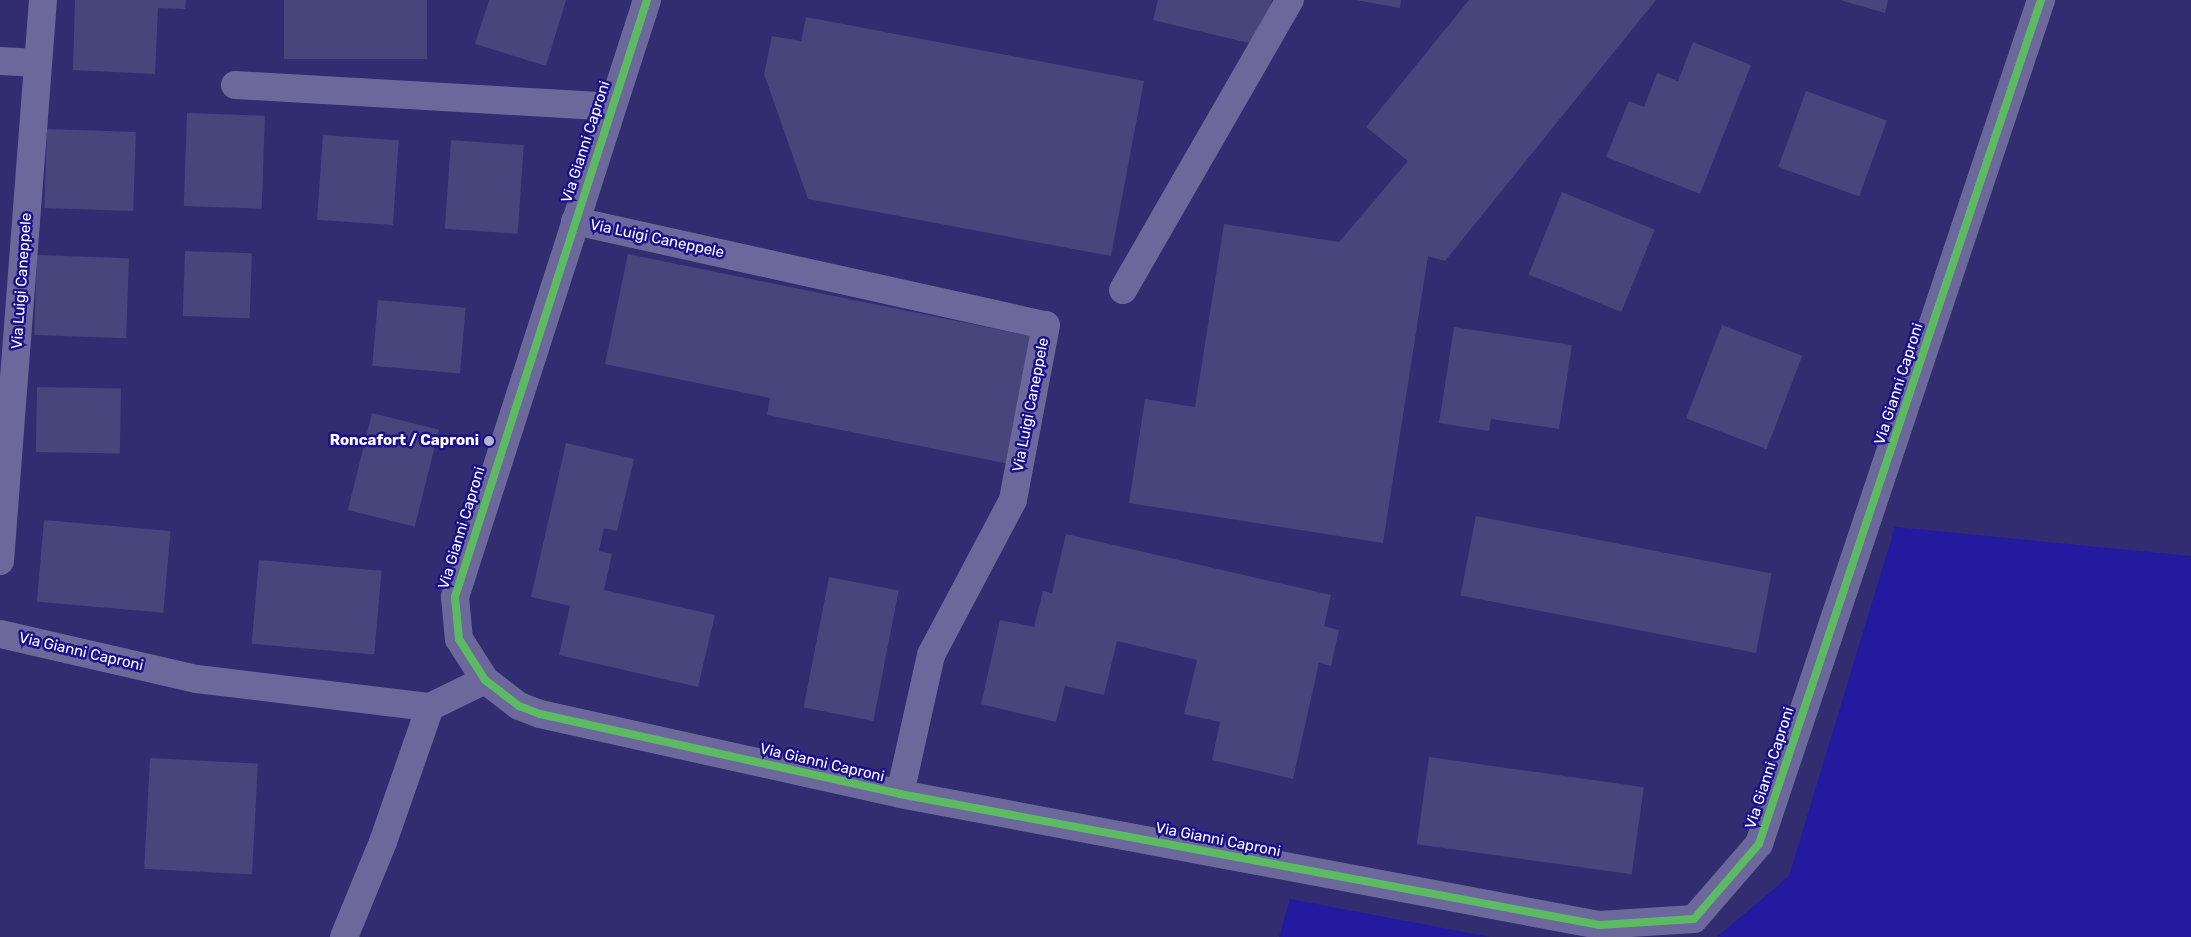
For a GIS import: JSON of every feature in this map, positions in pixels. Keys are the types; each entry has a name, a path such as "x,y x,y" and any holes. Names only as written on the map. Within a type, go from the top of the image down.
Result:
{"street":[{"name":"Via Luigi Caneppele","path":"0,561 3,498 43,0"},
{"name":"Via Gianni Caproni","path":"647,0 454,597 459,639 485,680 519,706 540,714 900,794 1599,926 1694,919 1759,844 2042,0"},
{"path":"1124,290 1290,0"},
{"path":"0,61 38,63"},
{"path":"235,85 612,107"},
{"name":"Via Luigi Caneppele","path":"575,222 1046,325 1012,500 931,655 900,794"},
{"name":"Via Gianni Caproni","path":"0,634 197,679 430,707"},
{"path":"344,937 384,842 430,707 485,680"}],"shaded area":[{"path":"1895,527 2191,556 2191,937 1717,937 1789,876"},
{"path":"1290,899 1490,937 1279,937"}],"building":[{"path":"75,0 186,0 185,9 158,8 155,74 73,70"},
{"path":"284,0 427,0 427,59 284,59"},
{"path":"489,0 566,0 546,66 475,44"},
{"path":"1158,0 1272,0 1261,46 1153,20"},
{"path":"1356,0 1401,0 1400,8"},
{"path":"1469,0 1656,0 1445,261 1428,256 1383,543 1129,503 1145,399 1195,407 1224,224 1339,242 1408,161 1366,127"},
{"path":"1840,0 1888,0 1885,13"},
{"path":"806,17 1144,81 1111,256 808,199 764,74 772,36 801,41"},
{"path":"1693,42 1751,65 1700,194 1606,157 1629,101 1644,107 1657,73 1678,81"},
{"path":"1806,91 1887,120 1859,197 1778,167"},
{"path":"187,113 265,116 262,209 184,206"},
{"path":"47,129 136,132 133,211 44,208"},
{"path":"323,135 399,140 393,225 317,220"},
{"path":"451,140 524,145 518,234 445,229"},
{"path":"1562,192 1655,229 1621,312 1529,275"},
{"path":"185,251 252,253 250,318 183,316"},
{"path":"628,254 1035,337 1009,464 767,415 770,398 605,364"},
{"path":"37,255 129,258 126,338 34,335"},
{"path":"378,300 466,308 460,373 372,366"},
{"path":"1722,325 1802,356 1766,449 1686,418"},
{"path":"1454,327 1572,345 1559,429 1491,419 1489,431 1439,423"},
{"path":"37,387 121,388 120,453 36,452"},
{"path":"372,413 439,430 415,527 348,510"},
{"path":"566,443 634,459 617,531 604,528 599,551 612,554 604,590 715,615 698,687 559,655 570,606 531,597"},
{"path":"1476,516 1771,573 1756,653 1461,596"},
{"path":"44,520 171,531 163,613 37,602"},
{"path":"1066,534 1331,595 1324,626 1339,630 1331,666 1319,663 1293,779 1212,760 1220,722 1184,714 1197,660 1117,641 1104,695 1065,686 1056,722 981,704 1000,620 1034,627 1043,591 1052,593"},
{"path":"259,560 382,571 374,654 252,644"},
{"path":"829,577 899,591 873,721 804,708"},
{"path":"1429,757 1644,787 1632,874 1417,844"},
{"path":"150,758 258,764 252,875 144,869"}],"cycle path":[{"path":"647,0 455,597 459,639 485,680 519,706 540,714 900,794 1599,925 1694,919 1759,844 2041,0"}],"place":[{"name":"Roncafort / Caproni","path":"489,441"}]}
